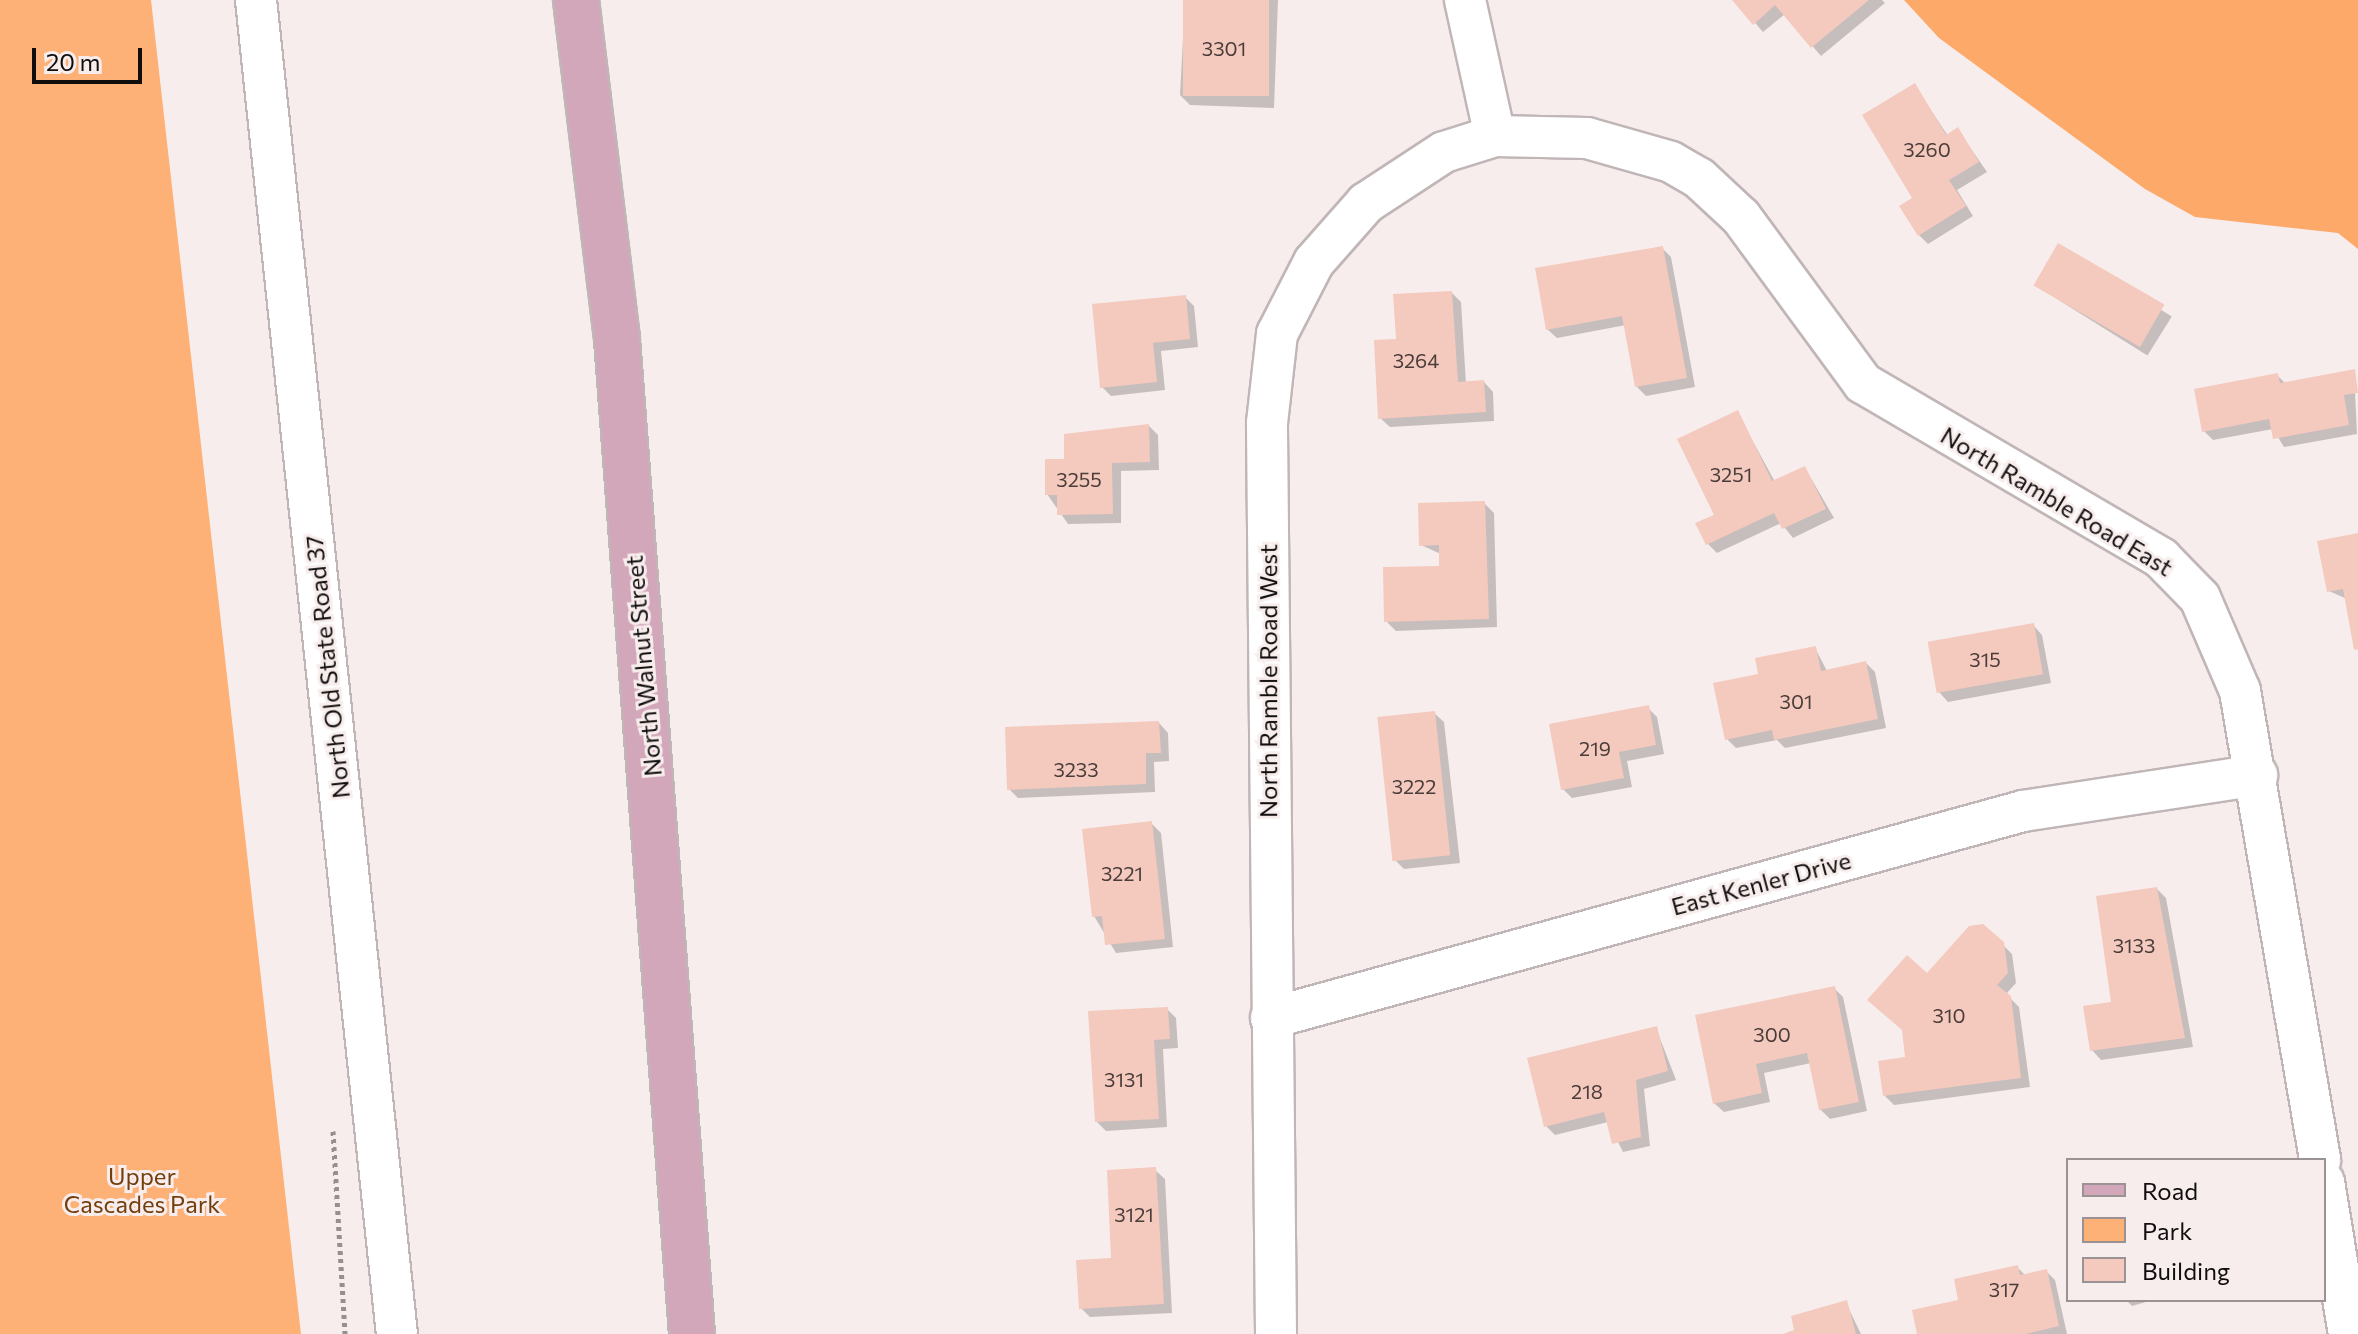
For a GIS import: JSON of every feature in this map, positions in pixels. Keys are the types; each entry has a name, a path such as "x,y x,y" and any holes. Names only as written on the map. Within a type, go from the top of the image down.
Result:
{"main road":[{"name":"North Walnut Street","path":"576,0 619,355 692,1334"}],"street":[{"name":"North Old State Road 37","path":"256,0 397,1334"},
{"path":"1465,0 1495,136"},
{"name":"North Ramble Road East","path":"1495,136 1587,138 1671,162 1699,178 1741,217 1863,383 2161,558 2214,619 2240,691 2257,775 2320,1158"},
{"name":"North Ramble Road West","path":"1276,1334 1267,423 1277,334 1314,262 1366,203 1444,152 1495,136"},
{"name":"East Kenler Drive","path":"1271,1018 2023,811 2257,775"},
{"path":"2326,1194 2349,1334"}],"green space":[{"name":"Upper Cascades Park","path":"0,0 151,0 301,1334 0,1334"}],"shaded area":[{"path":"1904,0 2358,0 2358,249 2338,233 2195,217 2145,189 1939,38"}],"building":[{"path":"1183,0 1269,0 1269,96 1183,96"},
{"path":"1732,0 1869,0 1811,48 1775,5 1753,25"},
{"path":"1915,83 1946,135 1958,127 1979,162 1949,180 1966,206 1918,236 1899,206 1912,198 1862,115"},
{"path":"2058,243 2165,304 2140,347 2034,285"},
{"path":"1663,246 1687,378 1635,387 1622,316 1546,330 1535,268"},
{"path":"1452,291 1458,382 1484,380 1486,412 1378,419 1374,340 1396,339 1393,294"},
{"path":"1186,295 1190,339 1153,343 1157,382 1100,388 1092,304"},
{"path":"2355,369 2358,393 2344,395 2349,425 2273,439 2269,419 2202,432 2194,389 2278,373 2280,383"},
{"path":"1738,410 1772,481 1805,466 1826,509 1782,529 1774,513 1706,545 1695,523 1714,515 1677,439"},
{"path":"1149,424 1150,462 1112,463 1113,514 1057,515 1057,495 1045,495 1045,459 1064,459 1064,434"},
{"path":"1485,501 1489,619 1384,622 1383,567 1439,566 1439,545 1419,546 1418,503"},
{"path":"2358,533 2358,649 2354,650 2343,589 2327,592 2317,541"},
{"path":"2034,623 2043,674 1937,693 1928,642"},
{"path":"1816,646 1821,671 1866,661 1878,719 1774,740 1772,730 1725,740 1713,683 1758,674 1755,658"},
{"path":"1649,705 1656,745 1619,752 1624,778 1561,790 1549,724"},
{"path":"1435,711 1450,855 1392,861 1377,717"},
{"path":"1159,721 1161,753 1146,753 1146,784 1007,790 1005,727"},
{"path":"1152,821 1165,939 1105,945 1102,916 1092,917 1082,829"},
{"path":"2157,887 2185,1038 2090,1051 2083,1006 2111,1002 2096,896"},
{"path":"1983,924 2004,942 2008,973 1997,985 2011,996 2021,1078 1883,1096 1878,1061 1905,1057 1902,1030 1867,1000 1907,955 1927,973 1969,926"},
{"path":"1835,986 1859,1102 1819,1110 1807,1053 1756,1064 1762,1093 1713,1104 1695,1015"},
{"path":"1168,1007 1170,1039 1154,1040 1159,1119 1095,1122 1088,1011"},
{"path":"1657,1026 1668,1071 1636,1080 1641,1137 1612,1144 1604,1112 1544,1127 1527,1058"},
{"path":"1156,1167 1164,1304 1079,1309 1076,1260 1111,1258 1107,1170"},
{"path":"2018,1265 2020,1275 2047,1269 2059,1326 2026,1334 1917,1334 1912,1310 1958,1300 1954,1279"},
{"path":"1847,1300 1856,1334 1783,1334 1794,1330 1791,1316"}]}
